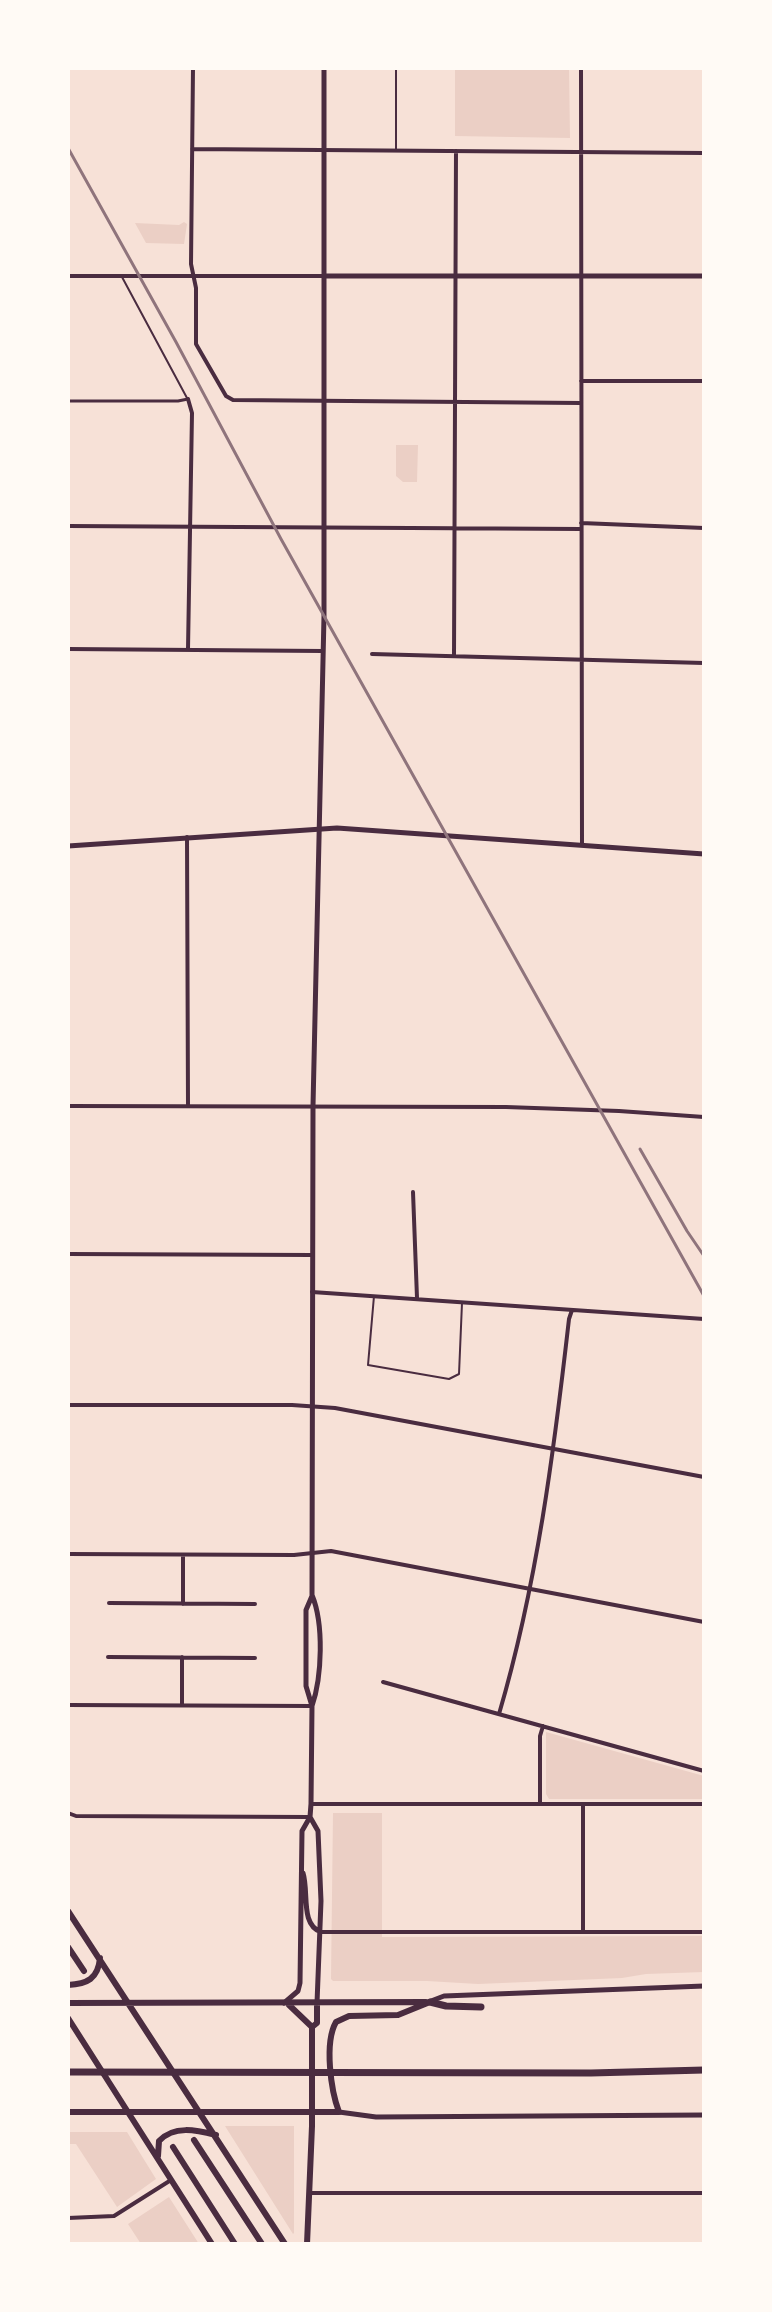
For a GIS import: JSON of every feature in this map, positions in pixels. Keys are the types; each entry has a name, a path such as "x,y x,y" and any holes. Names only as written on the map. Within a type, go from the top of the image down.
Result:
{"highway":[{"path":"430,2002 446,2006 481,2007"},
{"path":"68,2072 618,2073 704,2070"}],"main road":[{"path":"312,1706 306,1686 306,1610 312,1595 313,1106 324,528 324,68"},
{"path":"324,276 704,276"},
{"path":"68,846 320,828 704,854"},
{"path":"284,2003 298,1991 300,1983 302,1831 310,1817 312,1706 318,1686 319,1610 312,1595"},
{"path":"310,1817 318,1831 321,1932 317,2023 312,2027"},
{"path":"301,1865 307,1888 308,1922 321,1932"},
{"path":"68,1911 285,2244"},
{"path":"68,1947 84,1971"},
{"path":"68,1985 83,1984 91,1979 98,1970 100,1958"},
{"path":"339,2112 331,2089 333,2027 338,2020 349,2016 398,2015 444,1996 704,1986"},
{"path":"68,2003 430,2002"},
{"path":"284,2003 312,2027 307,2244"},
{"path":"70,2020 212,2244"},
{"path":"68,2112 339,2112 392,2117 655,2118 704,2115"},
{"path":"158,2159 159,2141 171,2132 195,2131 216,2135"},
{"path":"194,2140 262,2244"},
{"path":"173,2147 235,2244"}],"street":[{"path":"193,68 196,344 230,399 581,403"},
{"path":"581,68 582,844"},
{"path":"192,149 704,153"},
{"path":"454,656 456,151"},
{"path":"68,276 324,276"},
{"path":"581,381 704,381"},
{"path":"68,401 188,399 192,413 188,649"},
{"path":"68,526 704,528"},
{"path":"68,649 323,651"},
{"path":"372,654 704,663"},
{"path":"187,837 188,1107"},
{"path":"68,1106 541,1107 704,1117"},
{"path":"413,1192 417,1298"},
{"path":"68,1254 312,1255"},
{"path":"312,1292 704,1319"},
{"path":"499,1714 515,1658 555,1450 572,1310"},
{"path":"68,1405 335,1408 704,1477"},
{"path":"68,1554 294,1555 331,1551 704,1622"},
{"path":"183,1555 183,1604"},
{"path":"109,1603 255,1604"},
{"path":"108,1657 255,1658"},
{"path":"182,1657 182,1705"},
{"path":"383,1682 704,1771"},
{"path":"68,1705 312,1706"},
{"path":"540,1804 540,1736 543,1726"},
{"path":"311,1804 704,1804"},
{"path":"583,1804 583,1932"},
{"path":"68,1813 76,1816 310,1817"},
{"path":"321,1932 704,1932"},
{"path":"68,2218 114,2216 171,2180"},
{"path":"309,2193 704,2193"}],"lane":[{"path":"396,68 396,151"},
{"path":"122,276 188,399"},
{"path":"374,1295 368,1365 449,1379 459,1374 462,1302"}],"shaded area":[{"path":"455,68 569,68 570,138 455,136"},
{"path":"135,223 179,225 187,224 184,244 146,243"},
{"path":"396,445 418,445 417,482 403,482 396,476"},
{"path":"546,1732 704,1776 704,1799 549,1799 546,1794"},
{"path":"333,1813 382,1813 382,1937 704,1936 704,1972 478,1984 333,1981"},
{"path":"225,2126 294,2126 293,2234"},
{"path":"68,2132 127,2132 156,2179 117,2207 76,2144 68,2144"},
{"path":"169,2197 199,2244 141,2244 128,2224"}],"railway":[{"path":"68,148 281,539 704,1296"},
{"path":"640,1149 704,1256"}]}
